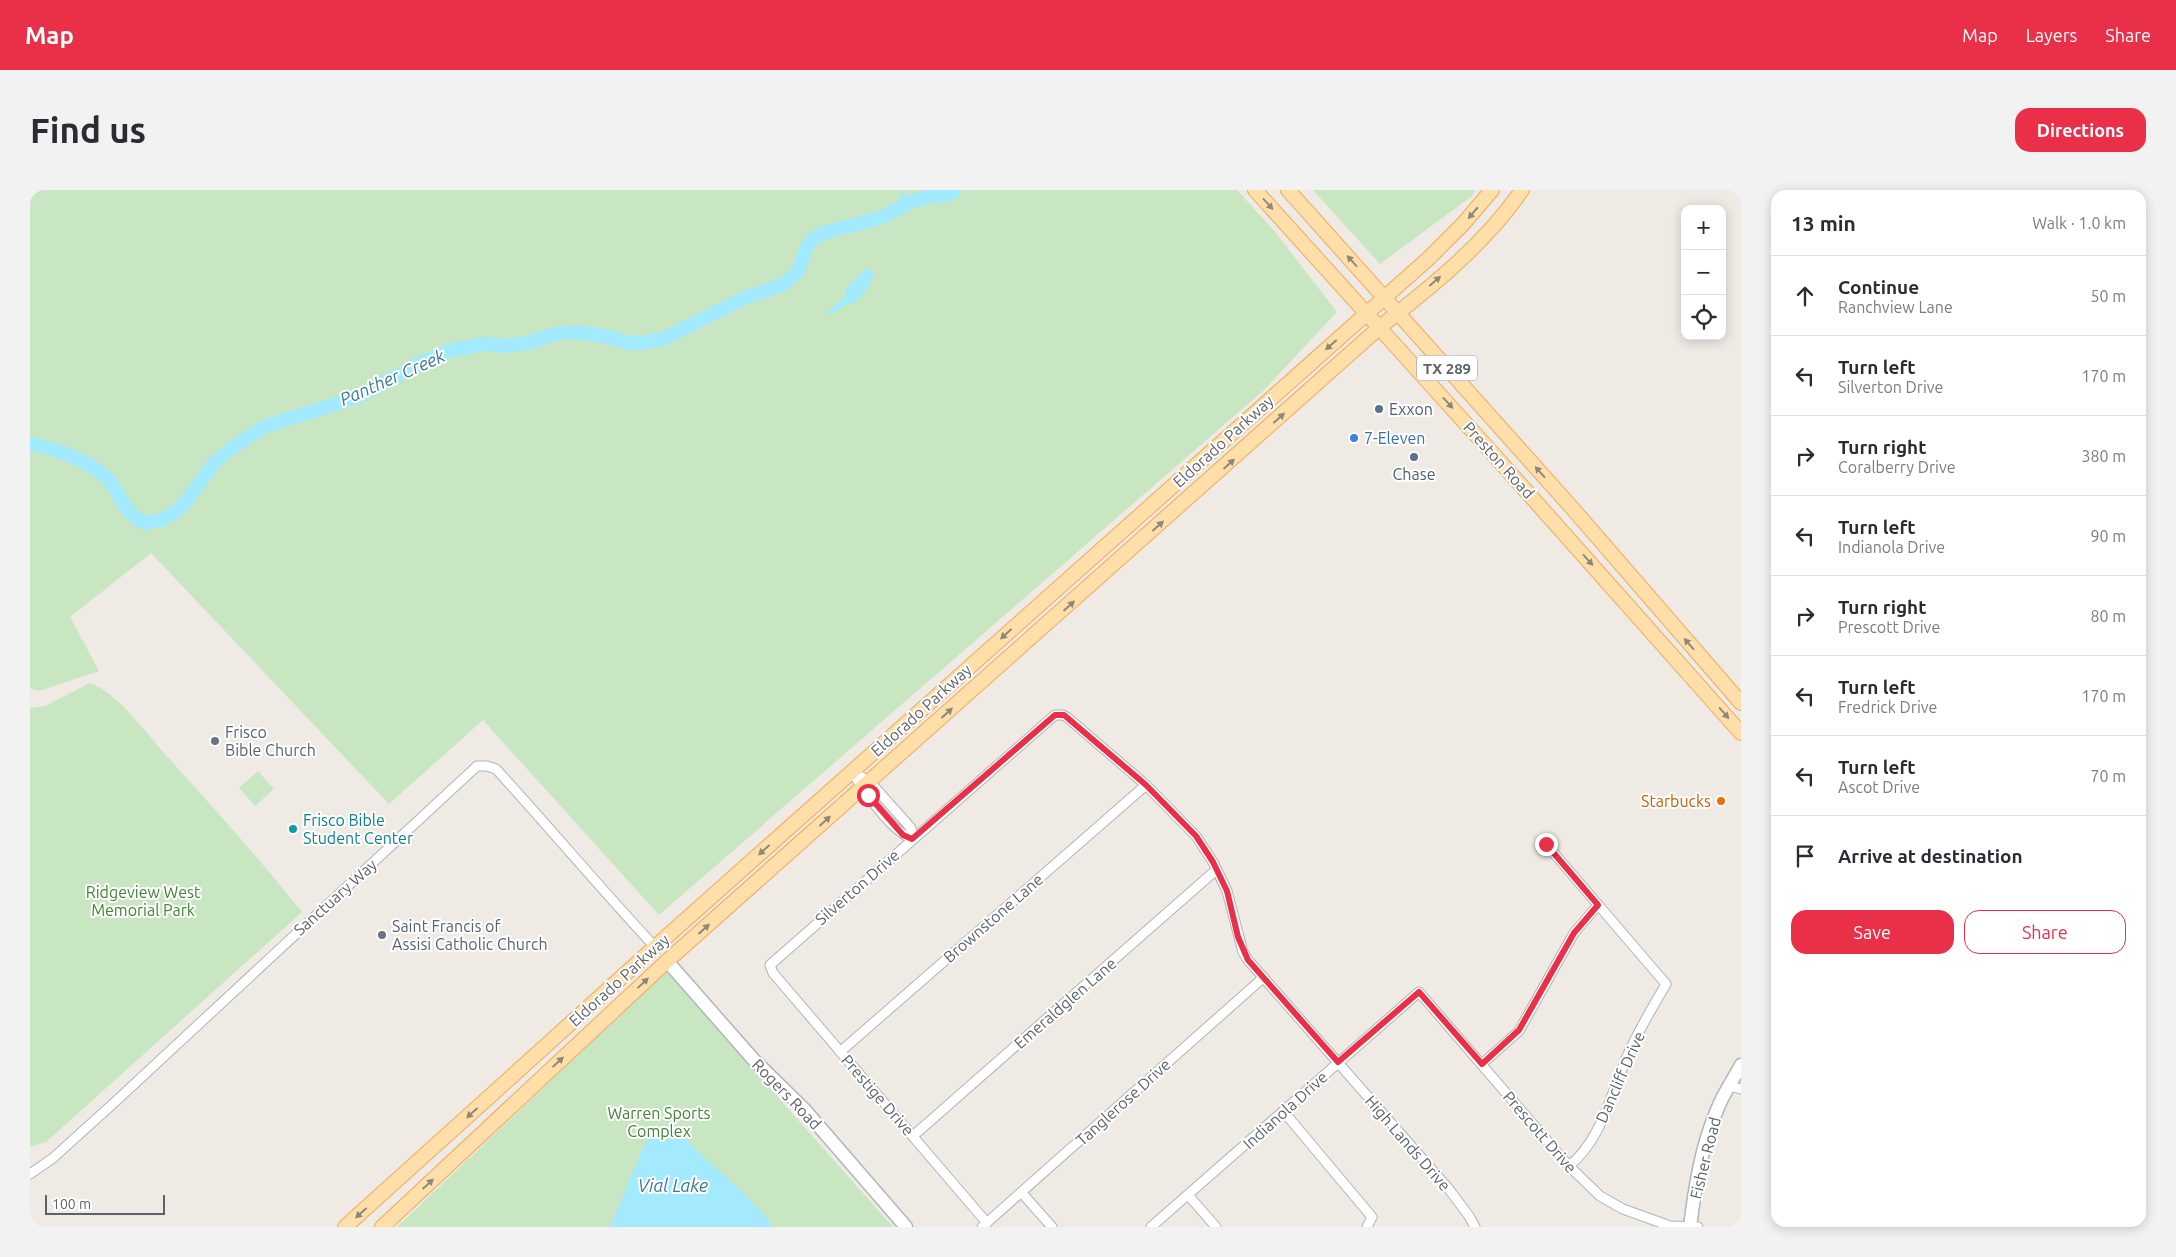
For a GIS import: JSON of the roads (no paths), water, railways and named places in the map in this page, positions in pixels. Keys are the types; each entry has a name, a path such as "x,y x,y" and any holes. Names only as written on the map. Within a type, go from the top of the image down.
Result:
{"main road":[{"name":"Preston Road","path":"1255,190 1380,327 1741,733"},
{"name":"Eldorado Parkway","path":"345,1227 852,771 1429,258 1463,224 1492,190"},
{"name":"Eldorado Parkway","path":"387,1222 667,961 1481,239 1522,190"},
{"name":"Preston Road","path":"1289,191 1573,509 1741,703"},
{"path":"1232,432 1246,448"},
{"path":"1556,524 1573,509"},
{"path":"1108,544 1122,559"},
{"path":"1706,694 1721,681"},
{"path":"655,948 667,961"},
{"path":"509,1080 522,1095"},
{"path":"376,1199 387,1222"}],"street":[{"name":"High Lands Drive","path":"1059,714 1068,718 1146,785 1196,836 1227,891 1243,952 1248,960 1456,1197 1475,1227"},
{"name":"Silverton Drive","path":"770,965 912,839 1055,715 1059,714"},
{"name":"Sanctuary Way","path":"30,1174 70,1143 477,766 487,766 496,769 583,866 609,899 655,948"},
{"path":"852,771 866,786 903,835 912,839"},
{"name":"Brownstone Lane","path":"840,1052 1146,785"},
{"path":"1482,1064 1519,1030 1574,933 1598,905 1546,844"},
{"name":"Emeraldglen Lane","path":"913,1136 1216,870"},
{"name":"Dancliff Drive","path":"1569,1166 1578,1159 1591,1141 1631,1048 1666,984 1598,905"},
{"name":"Rogers Road","path":"667,961 753,1058 804,1109 906,1227"},
{"name":"Prestige Drive","path":"770,965 773,973 913,1136 984,1225"},
{"name":"Tanglerose Drive","path":"984,1225 1264,977"},
{"name":"Prescott Drive","path":"1419,992 1569,1166 1600,1196 1623,1209 1670,1226 1693,1227"},
{"name":"Indianola Drive","path":"1151,1227 1419,992"},
{"name":"Fisher Road","path":"1693,1227 1696,1188 1708,1132 1717,1108 1735,1087 1741,1065"},
{"path":"1284,1112 1372,1217 1367,1227"},
{"path":"1021,1192 1052,1227"},
{"path":"1188,1196 1216,1227"}],"water":[{"path":"867,268 874,273 873,278 860,297 853,304 849,303 835,312 825,314 847,295 844,290"},
{"name":"Vial Lake","path":"666,1124 684,1138 743,1193 773,1227 610,1227 647,1139"}],"waterway":[{"name":"Panther Creek","path":"900,207 903,190"},
{"name":"Panther Creek","path":"30,444 61,452 94,468 110,482 124,505 137,519 144,523 162,520 175,512 187,500 214,463 233,447 266,426 358,397 420,363 447,351 484,344 505,346 528,343 555,334 576,332 609,337 628,343 663,339 747,297 782,285 798,271 807,247 813,239 826,232 881,218 910,202 931,196 949,195 955,190"}],"place":[{"name":"Exxon","path":"1379,409"},
{"name":"7-Eleven","path":"1354,438"},
{"name":"Chase","path":"1414,457"},
{"name":"Frisco Bible Church","path":"215,741"},
{"name":"Starbucks","path":"1721,801"},
{"name":"Frisco Bible Student Center","path":"293,829"},
{"name":"Saint Francis of Assisi Catholic Church","path":"382,935"}],"park label":[{"name":"Ridgeview West Memorial Park","path":"143,901"},
{"name":"Warren Sports Complex","path":"659,1122"}]}
